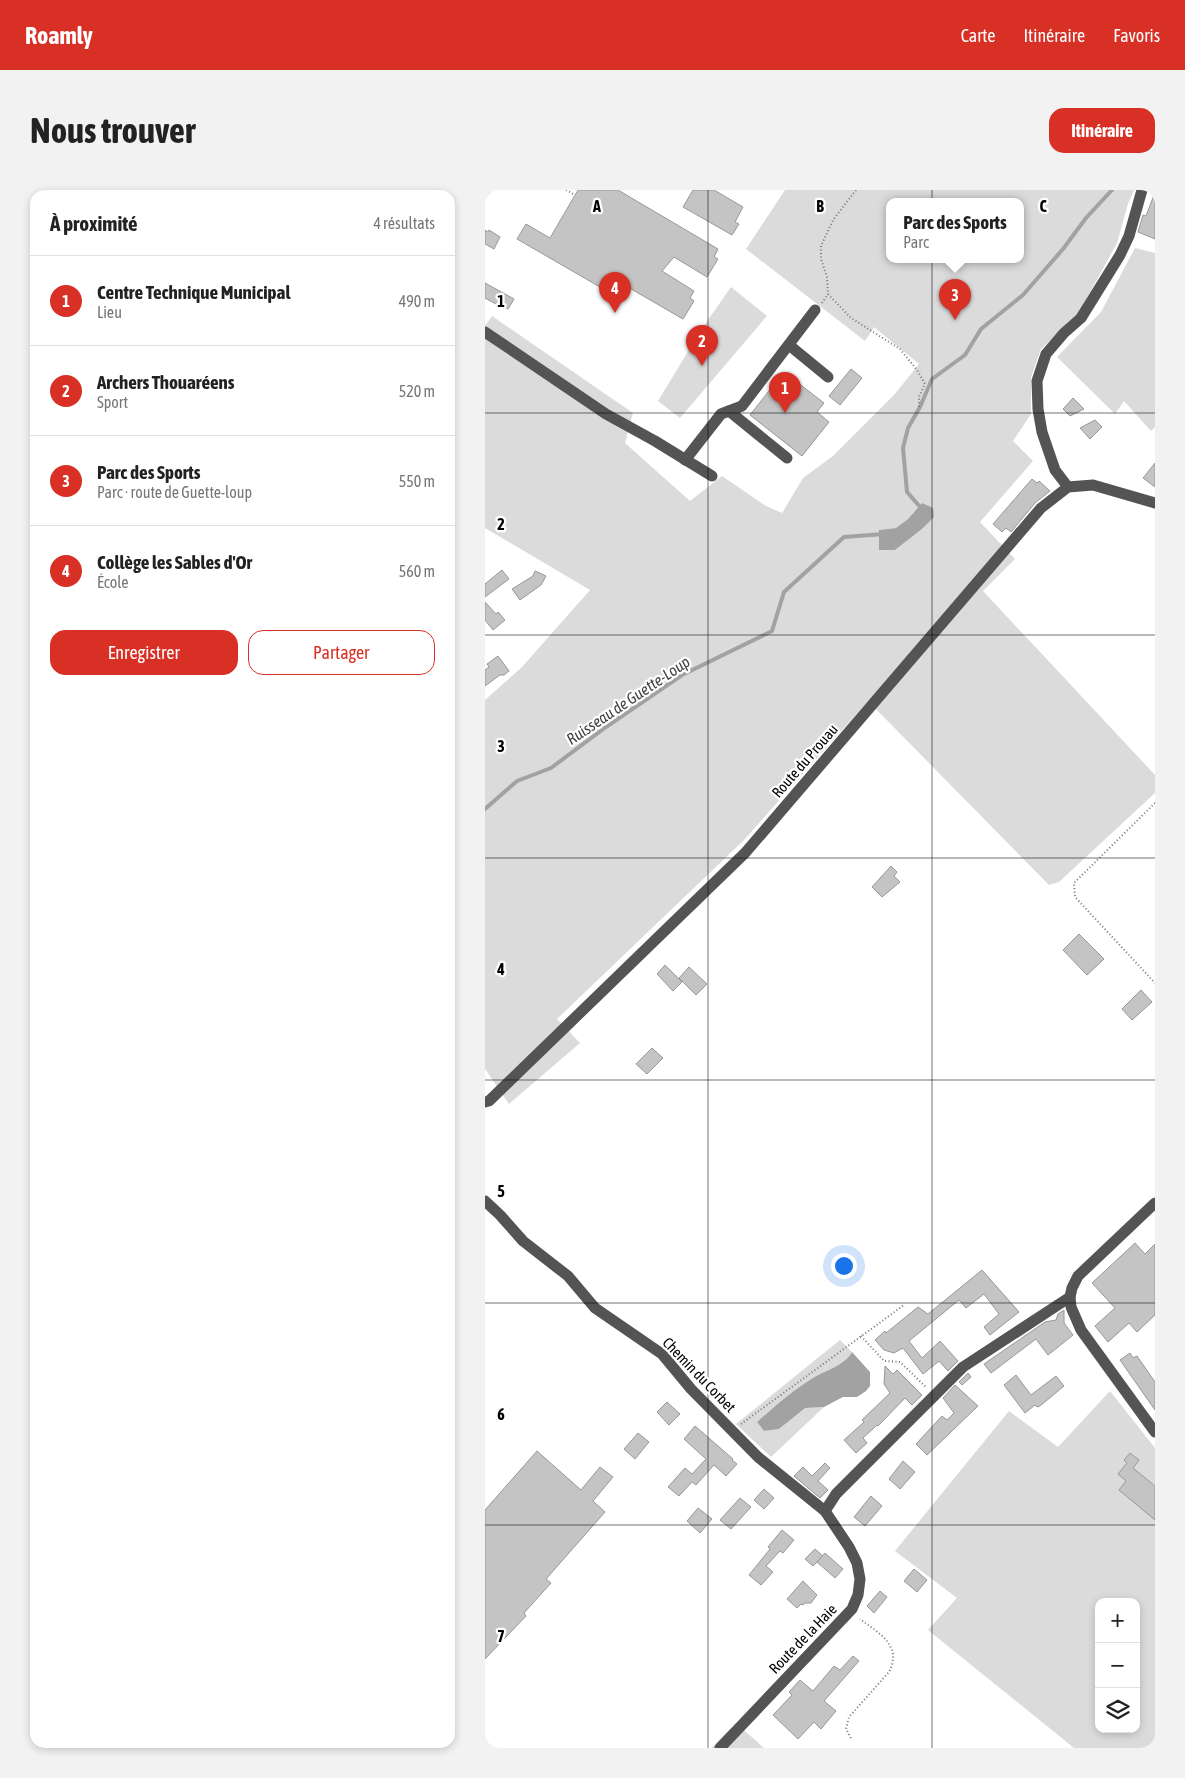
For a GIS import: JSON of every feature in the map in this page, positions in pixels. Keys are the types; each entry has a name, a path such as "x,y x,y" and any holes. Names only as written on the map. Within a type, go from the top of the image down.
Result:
{"street":[{"path":"1141,190 1129,236 1120,255 1081,318 1045,354 1037,381 1038,409 1042,432 1055,470 1068,487 1093,485 1155,503"},
{"path":"685,460 721,414 742,406 815,310"},
{"path":"485,332 606,414 712,476"},
{"path":"789,345 828,377"},
{"path":"729,411 787,458"},
{"name":"Route du Prouau","path":"485,1102 489,1101 745,854 1041,508 1068,487"},
{"name":"Chemin du Corbet","path":"485,1201 523,1241 568,1276 595,1308 662,1354 691,1389 759,1457 825,1511"},
{"path":"1155,1203 1078,1276 1072,1288 1071,1298 1071,1307 1081,1330 1155,1432"},
{"path":"825,1511 836,1494 963,1367 1071,1298"},
{"name":"Route de la Haie","path":"720,1748 852,1609 858,1595 860,1579 857,1562 825,1511"}],"path":[{"path":"566,190 575,196"},
{"path":"856,190 833,220 821,246 821,259 827,277 828,294 851,318 900,349 917,370 925,384 919,397 919,407"},
{"path":"1155,803 1073,883 1075,897 1155,983"},
{"path":"732,1430 904,1305"},
{"path":"861,1336 884,1361 899,1362 935,1396"},
{"path":"851,1738 846,1729 849,1717 889,1672 893,1663 892,1652 887,1640 859,1619 852,1609"}],"shaded area":[{"path":"785,190 1134,190 1117,243 1078,314 1041,349 1031,377 1031,414 1013,441 1033,461 980,522 1015,559 983,591 1155,775 1155,793 1059,882 1049,885 868,701 744,840 557,1019 580,1043 509,1104 485,1069 485,700 522,667 590,590 485,528 485,326 492,316 633,413 625,443 690,501 722,476 766,506 782,513 803,478 833,456 894,395 919,364 874,327 865,341 746,249","holes":["922,503 934,517 895,550 880,550 879,530 896,528 908,519"]},
{"path":"1135,248 1155,253 1155,427 1151,431 1124,401 1115,414 1057,357 1101,312"},
{"path":"731,287 767,316 680,418 658,401 701,330"},
{"path":"922,503 933,508 934,517 895,550 879,550 879,530 896,528 908,519"},
{"path":"840,1340 852,1352 849,1357 798,1388 757,1422 764,1431 779,1429 804,1408 824,1407 771,1457 736,1424"},
{"path":"852,1352 870,1372 870,1386 866,1391 857,1397 843,1397 824,1407 805,1408 779,1429 764,1431 757,1422 777,1404 813,1378 840,1364"},
{"path":"1110,1391 1155,1448 1155,1748 1074,1748 928,1630 957,1598 895,1551 1009,1411 1058,1447"},
{"path":"736,1723 764,1748 711,1748"}],"building":[{"path":"578,190 618,190 718,249 714,257 718,259 707,277 674,257 662,271 694,291 690,298 694,301 683,319 626,286 619,298 517,239 526,224 550,238"},
{"path":"693,190 714,190 743,207 735,222 739,224 732,235 683,207"},
{"path":"1154,195 1155,239 1138,232 1143,215 1146,216"},
{"path":"485,230 488,232 489,230 500,237 494,249 485,244"},
{"path":"485,283 514,299 508,309 485,298"},
{"path":"851,369 862,378 840,405 829,396"},
{"path":"784,372 824,403 817,412 829,422 802,456 750,415"},
{"path":"1073,398 1084,409 1070,416 1063,409"},
{"path":"1095,420 1102,427 1090,439 1080,428"},
{"path":"1155,463 1155,487 1143,478"},
{"path":"1032,479 1037,483 1039,481 1050,491 1035,503 1011,532 1006,528 1002,532 993,524"},
{"path":"502,570 509,579 485,597 485,584"},
{"path":"535,571 546,576 541,585 520,600 512,589 533,576"},
{"path":"485,602 496,614 498,612 505,620 493,630 485,620"},
{"path":"498,656 509,671 485,686 485,670 489,667 487,664"},
{"path":"891,866 897,872 894,876 900,882 882,897 872,887"},
{"path":"1079,934 1104,959 1087,975 1063,950"},
{"path":"665,965 682,982 673,991 657,974"},
{"path":"689,967 707,984 696,995 679,978"},
{"path":"1141,990 1152,1002 1132,1020 1122,1009"},
{"path":"652,1048 663,1058 647,1074 636,1064"},
{"path":"1135,1243 1145,1254 1155,1244 1155,1315 1137,1332 1129,1323 1108,1342 1095,1326 1115,1308 1092,1283"},
{"path":"982,1270 1019,1312 990,1335 984,1327 999,1314 984,1294 966,1308 959,1300 909,1341 922,1358 940,1341 958,1361 948,1371 939,1361 923,1374 903,1348 894,1353 884,1350 875,1340 918,1307 928,1314"},
{"path":"1064,1310 1064,1323 1073,1335 1048,1355 1036,1339 991,1373 984,1364 1045,1322 1056,1320 1058,1314"},
{"path":"1130,1353 1133,1358 1137,1356 1155,1382 1155,1410 1120,1360"},
{"path":"885,1366 893,1374 897,1370 922,1395 912,1405 905,1398 878,1426 863,1438 867,1443 856,1453 844,1440 864,1422 862,1420 890,1393 884,1384"},
{"path":"968,1373 971,1377 962,1385 959,1382"},
{"path":"1016,1375 1031,1395 1056,1376 1064,1386 1040,1406 1037,1407 1035,1405 1025,1413 1004,1385"},
{"path":"955,1385 978,1406 927,1455 916,1444 942,1416 947,1420 954,1413 943,1398"},
{"path":"667,1402 680,1414 669,1425 657,1412"},
{"path":"695,1426 737,1464 726,1476 714,1465 696,1485 692,1482 679,1496 668,1487 685,1468 692,1474 706,1459 684,1439"},
{"path":"638,1433 649,1442 635,1459 624,1449"},
{"path":"537,1451 581,1490 600,1467 613,1477 593,1501 605,1512 546,1579 551,1583 524,1613 526,1616 485,1659 485,1510"},
{"path":"1130,1453 1139,1460 1133,1468 1155,1486 1155,1520 1119,1490 1126,1481 1118,1474 1127,1463 1124,1460"},
{"path":"903,1461 915,1472 900,1489 889,1479"},
{"path":"825,1463 830,1468 818,1481 828,1490 820,1498 794,1476 803,1467 812,1476"},
{"path":"764,1489 774,1498 764,1509 754,1500"},
{"path":"871,1496 882,1506 865,1526 854,1517"},
{"path":"740,1498 751,1507 731,1529 720,1520"},
{"path":"698,1508 712,1519 700,1533 687,1521"},
{"path":"782,1530 794,1540 783,1553 780,1551 766,1566 773,1572 761,1585 749,1575 770,1549 768,1547"},
{"path":"815,1549 823,1556 813,1566 805,1559"},
{"path":"825,1553 843,1569 835,1578 817,1562"},
{"path":"914,1569 927,1580 917,1592 904,1581"},
{"path":"803,1581 817,1595 811,1603 801,1604 797,1608 787,1599"},
{"path":"880,1591 887,1597 874,1613 867,1606"},
{"path":"853,1656 859,1661 824,1701 836,1711 821,1729 814,1722 798,1739 773,1715 792,1695 789,1692 800,1680 813,1691 834,1666 840,1670"}],"waterway":[{"name":"Ruisseau de Guette-Loup","path":"921,508 907,492 903,448 908,428 920,407 932,379 965,355 981,329 1023,295 1063,249 1086,218 1112,190"},
{"name":"Ruisseau de Guette-Loup","path":"485,809 517,781 551,768 606,727 682,675 772,631 784,592 844,537 884,534"}],"place":[{"name":"Collège les Sables d'Or","path":"615,313"},
{"name":"Parc des Sports","path":"955,320"},
{"name":"Archers Thouaréens","path":"702,366"},
{"name":"Centre Technique Municipal","path":"785,413"}]}
